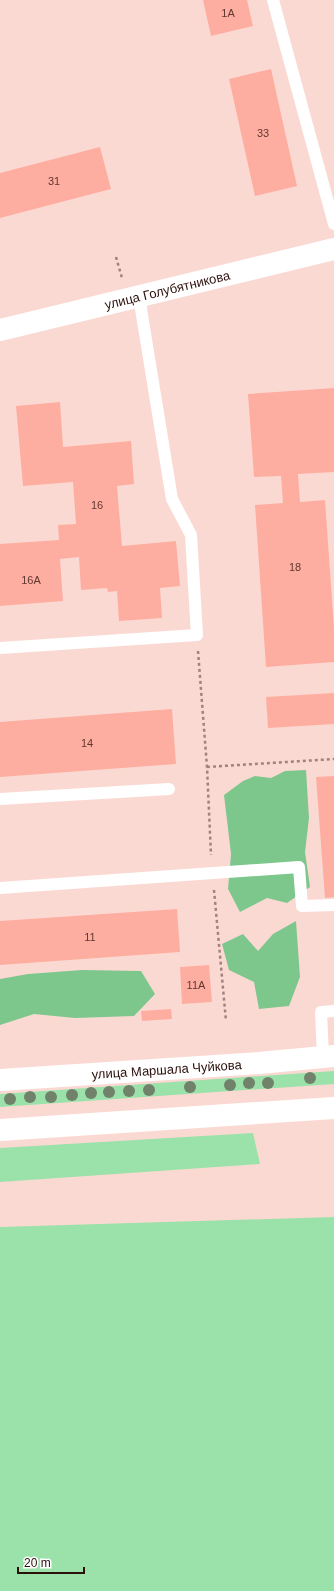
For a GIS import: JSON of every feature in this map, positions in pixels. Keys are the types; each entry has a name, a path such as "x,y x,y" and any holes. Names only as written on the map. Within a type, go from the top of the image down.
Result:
{"main road":[{"name":"улица Голубятникова","path":"0,330 334,249"},
{"name":"улица Маршала Чуйкова","path":"0,1080 329,1057"},
{"path":"0,1130 334,1108"}],"lane":[{"path":"273,0 334,224"},
{"path":"0,648 197,635 192,535 172,499 141,309 141,296"},
{"path":"0,799 169,789"},
{"path":"0,888 299,867 302,906 334,905"},
{"path":"329,1057 321,1012 334,1011"}],"path":[{"path":"197,635 207,768 212,874 226,1021"},
{"path":"207,768 334,759"}],"green space":[{"path":"306,770 309,818 305,852 310,887 287,903 267,898 240,912 228,889 231,854 224,795 243,781 255,776 271,778 285,771"},
{"path":"296,921 300,977 289,1006 259,1009 254,982 229,970 222,944 243,934 258,951 273,934"},
{"path":"82,970 141,971 155,994 134,1016 75,1018 34,1014 0,1025 0,979 28,974"},
{"path":"334,1071 334,1084 0,1107 0,1094"},
{"path":"253,1133 260,1164 0,1182 0,1148"},
{"path":"334,1217 334,1591 0,1591 0,1227"}],"building":[{"path":"203,0 247,0 253,26 211,36"},
{"path":"271,69 297,186 255,196 229,79"},
{"path":"100,147 111,189 0,218 0,173"},
{"path":"334,388 334,472 298,474 300,502 325,500 334,628 334,662 266,667 255,505 283,503 281,476 254,477 248,394"},
{"path":"60,402 63,447 131,441 134,484 117,486 122,546 176,541 180,586 160,588 162,618 119,621 117,591 108,592 107,588 81,590 79,557 60,559 63,601 0,606 0,544 59,540 58,525 76,524 73,482 23,486 16,406"},
{"path":"334,693 334,724 268,728 266,697"},
{"path":"172,709 176,764 0,777 0,722"},
{"path":"334,776 334,897 325,898 316,777"},
{"path":"177,909 180,952 0,965 0,921"},
{"path":"209,965 212,1002 182,1004 180,967"},
{"path":"171,1009 172,1019 142,1021 141,1011"}]}
